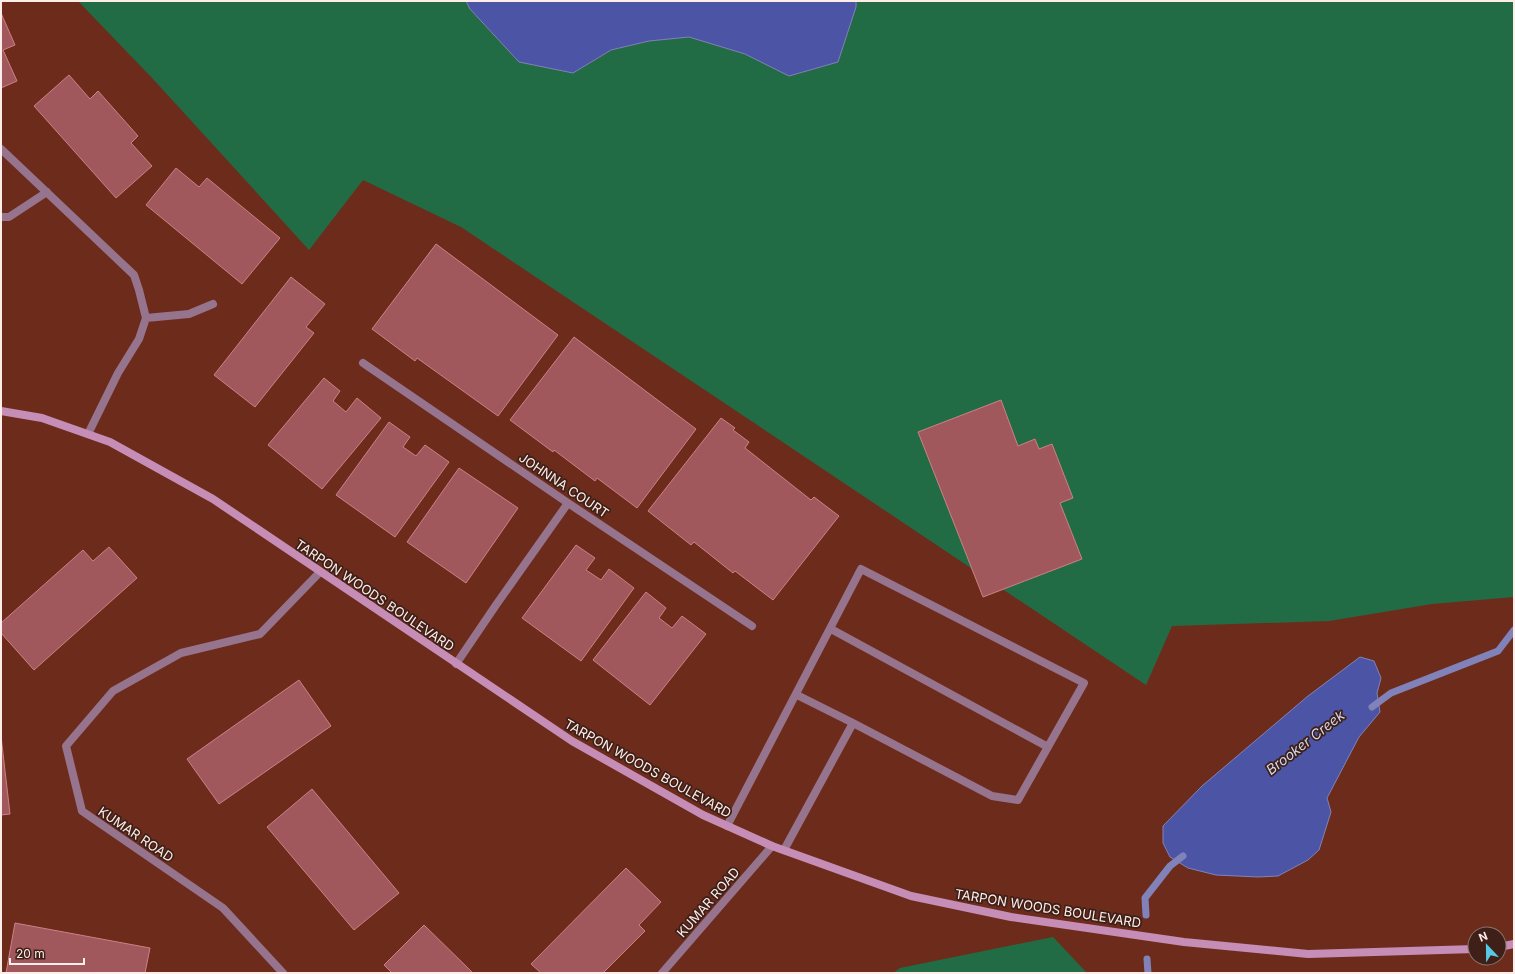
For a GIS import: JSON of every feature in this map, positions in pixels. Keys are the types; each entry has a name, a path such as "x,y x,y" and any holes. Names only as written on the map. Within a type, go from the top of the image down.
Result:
{"street":[{"path":"1,150 134,275 139,290 146,318 139,339 118,373 88,434"},
{"path":"1,217 9,217 47,192"},
{"path":"146,318 189,314 212,304"},
{"name":"JOHNNA COURT","path":"363,363 752,626"},
{"name":"TARPON WOODS BOULEVARD","path":"1,411 42,418 110,442 213,499 572,741 703,815 772,846 911,896 1011,917 1168,940 1308,954 1467,949"},
{"path":"456,664 496,604 568,503"},
{"path":"727,826 797,695 861,569 1084,683 1018,800 992,796 797,695"},
{"name":"KUMAR ROAD","path":"283,973 223,908 82,811 66,746 112,691 181,653 260,634 320,572"},
{"path":"831,629 1048,746"},
{"path":"784,850 853,723"},
{"name":"KUMAR ROAD","path":"662,973 772,846"}],"green space":[{"path":"78,1 466,1 470,9 519,62 573,73 611,50 649,41 689,37 745,54 789,76 838,62 856,7 856,1 1514,1 1514,597 1432,604 1329,621 1172,626 1146,685 461,227 363,180 309,250 154,80"},
{"path":"1053,937 1087,973 893,973 900,968"}],"water":[{"path":"466,1 856,1 856,7 838,62 789,76 745,54 689,37 649,41 611,50 573,73 519,62 470,9"},
{"path":"1360,657 1374,661 1381,678 1377,693 1380,712 1359,737 1327,798 1331,812 1319,850 1308,860 1278,876 1258,877 1216,875 1188,868 1170,857 1163,843 1163,826 1202,786 1308,696"}],"building":[{"path":"1,13 15,45 3,50 17,81 1,88"},
{"path":"69,75 90,99 98,91 138,136 131,143 152,166 116,198 34,106"},
{"path":"176,168 199,187 207,178 280,238 242,284 146,205"},
{"path":"436,244 558,335 498,416 417,358 415,361 372,329"},
{"path":"291,277 325,304 306,327 314,333 255,407 214,375"},
{"path":"574,337 696,429 637,508 597,478 595,481 554,450 553,452 510,420"},
{"path":"324,378 340,391 333,401 346,412 357,398 381,418 322,489 268,445"},
{"path":"1001,400 1018,446 1035,439 1039,449 1052,444 1073,498 1060,503 1082,559 983,597 918,432"},
{"path":"721,418 735,428 733,430 749,442 745,448 811,500 814,497 839,516 773,600 735,571 733,573 694,542 691,545 648,511"},
{"path":"389,422 410,437 403,447 416,456 425,445 449,462 395,537 336,495"},
{"path":"459,468 518,508 466,583 407,542"},
{"path":"576,545 595,558 586,570 601,580 609,569 634,588 581,661 522,618"},
{"path":"109,547 137,578 34,670 1,633 1,623 83,550 93,561"},
{"path":"646,592 666,608 659,618 672,628 682,616 706,634 650,705 593,660"},
{"path":"299,680 331,726 219,804 187,759"},
{"path":"1,736 10,814 1,815"},
{"path":"312,789 399,893 354,930 267,827"},
{"path":"626,868 661,902 639,925 645,931 603,973 541,973 531,964"},
{"path":"15,923 150,948 145,973 6,973"},
{"path":"424,925 473,973 392,973 384,965"}],"waterway":[{"name":"Brooker Creek","path":"1372,707 1391,693 1498,651 1514,630"},
{"name":"Brooker Creek","path":"1146,915 1145,898 1170,866 1183,856"},
{"name":"Brooker Creek","path":"1147,959 1148,973"}]}
